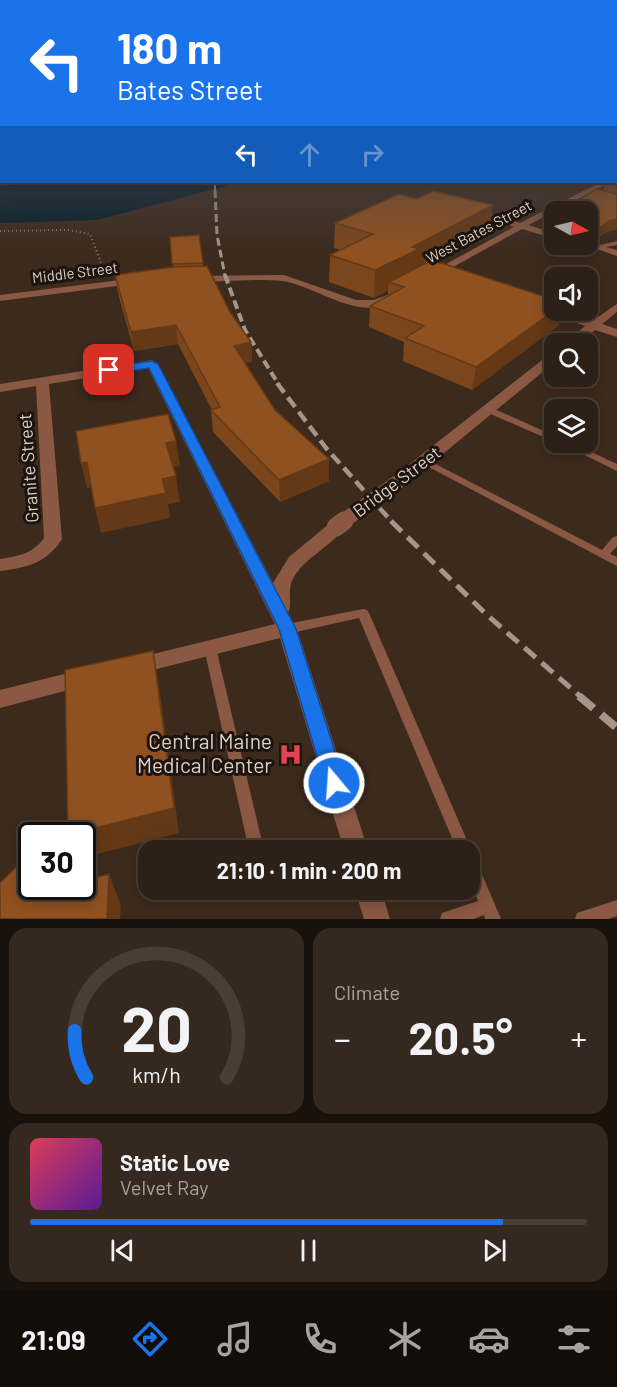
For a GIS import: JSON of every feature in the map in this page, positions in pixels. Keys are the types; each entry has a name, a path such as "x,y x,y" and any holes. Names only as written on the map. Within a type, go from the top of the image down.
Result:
{"street":[{"name":"West Bates Street","path":"417,283 442,274 521,226 604,183"},
{"path":"459,209 544,233"},
{"path":"598,248 617,254"},
{"path":"179,280 284,278 349,301 366,304 376,303 396,294"},
{"name":"Middle Street","path":"0,298 109,283 145,281"},
{"path":"533,305 617,333"},
{"path":"584,333 617,307"},
{"path":"0,388 152,364 287,629 353,840"},
{"name":"Bridge Street","path":"287,629 279,604 282,582 296,560 544,365"},
{"name":"Granite Street","path":"0,565 29,560 46,550 53,539 42,381"},
{"path":"0,699 287,629"},
{"path":"371,900 377,919"}],"lane":[{"path":"584,193 595,196"},
{"path":"598,245 617,243"},
{"path":"489,410 544,435"},
{"path":"585,453 617,468"},
{"path":"424,461 617,562"},
{"path":"603,555 617,540"},
{"path":"287,629 363,613 460,840"},
{"path":"210,648 255,840"},
{"path":"448,919 491,913 480,887"},
{"path":"583,919 617,908"}],"path":[{"path":"0,231 68,230 90,234 109,283"}],"water":[{"path":"0,183 237,183 97,220 0,223"}],"building":[{"path":"617,183 617,186 605,184"},
{"path":"596,189 617,194 617,219 609,221 598,229 598,201 578,201"},
{"path":"433,191 493,205 412,247 419,249 375,270 330,255 373,234 335,223 399,194 417,199"},
{"path":"199,235 203,263 172,264 170,237"},
{"path":"432,260 544,296 544,318 476,367 405,338 424,326 370,306 404,287 389,282"},
{"path":"207,266 230,312 251,342 234,346 275,410 329,459 279,480 211,410 220,407 176,325 131,332 115,275 173,267"},
{"path":"168,414 176,441 166,443 176,476 162,479 166,493 95,508 87,462 81,463 76,431"},
{"path":"153,651 174,808 96,828 96,822 68,822 65,670"},
{"path":"18,865 18,900 96,900 96,877 109,874 107,919 0,919 0,883"}],"railway":[{"path":"215,183 215,190"},
{"path":"215,190 217,235 225,276"},
{"path":"225,275 245,330 279,385"},
{"path":"277,383 326,448 392,522"},
{"path":"392,522 487,615 581,697"},
{"path":"579,696 617,728"}],"place":[{"name":"Central Maine Medical Center","path":"290,754"}],"route":[{"path":"109,370 152,364 287,629 334,783"}]}
